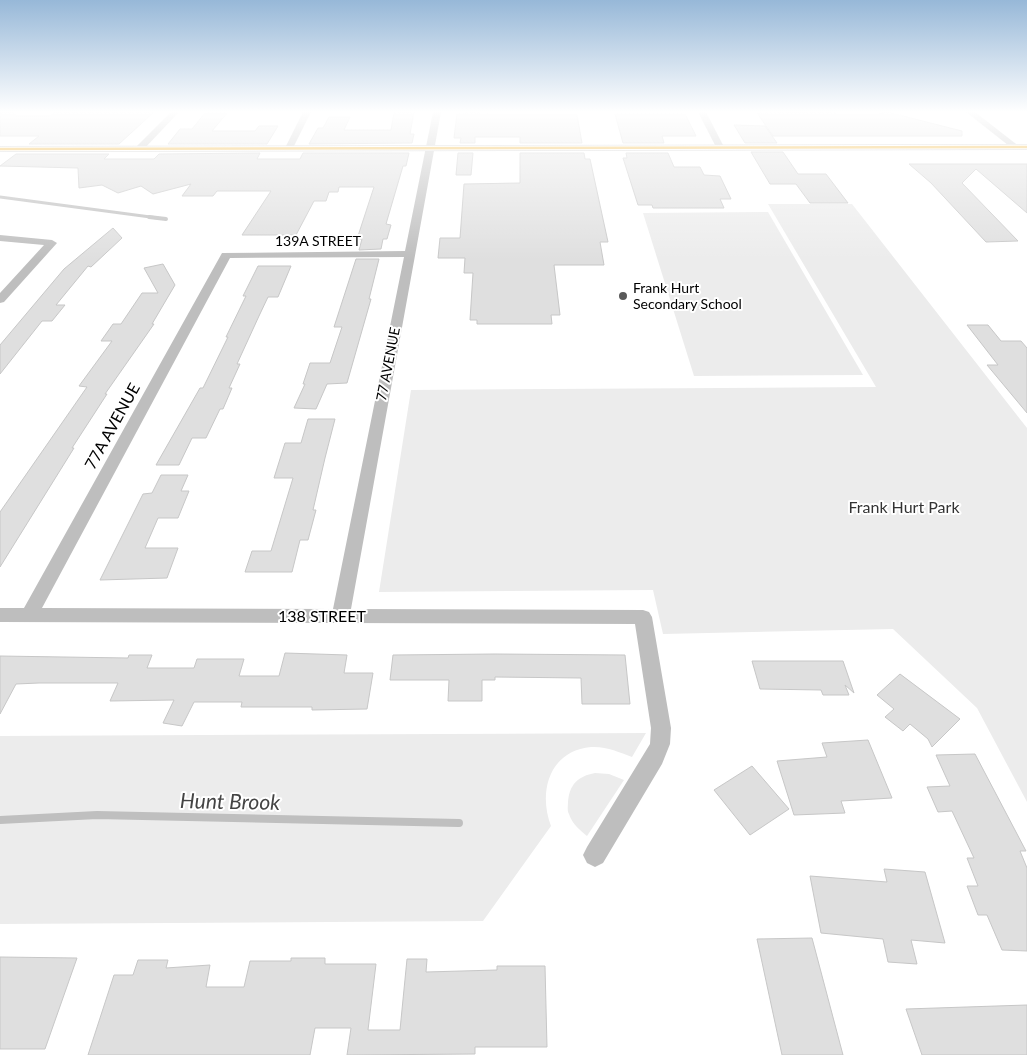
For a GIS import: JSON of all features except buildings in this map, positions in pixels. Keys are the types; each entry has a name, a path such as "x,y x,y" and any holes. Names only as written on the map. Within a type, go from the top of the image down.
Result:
{"street":[{"name":"77 AVENUE","path":"341,616 427,161"},
{"path":"0,238 52,243 0,300"},
{"name":"139A STREET","path":"226,255 409,254"},
{"name":"77A AVENUE","path":"29,614 226,255"},
{"name":"138 STREET","path":"0,615 644,618"},
{"path":"595,855 656,757 660,744 661,728 644,618"}],"green space":[{"name":"Frank Hurt Park","path":"768,204 852,204 1027,428 1027,802 977,708 893,629 663,634 653,590 379,592 411,390 876,387"},
{"path":"768,212 863,375 694,376 643,213"},
{"path":"646,733 632,757 607,748 591,747 577,750 565,756 556,765 550,775 547,787 547,813 551,826 483,921 0,924 0,736"},
{"path":"595,773 609,774 624,780 587,836 570,818 568,810 569,796 572,786 579,779"}],"waterway":[{"path":"0,197 158,218"},
{"path":"149,217 166,219"},
{"name":"Hunt Brook","path":"0,820 97,815 459,823"}],"place":[{"name":"Frank Hurt Secondary School","path":"623,296"}]}
